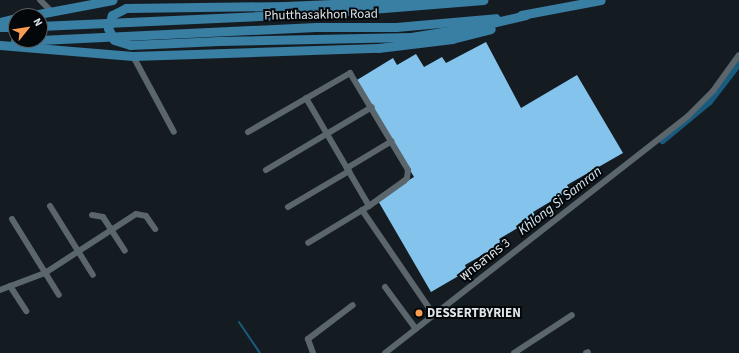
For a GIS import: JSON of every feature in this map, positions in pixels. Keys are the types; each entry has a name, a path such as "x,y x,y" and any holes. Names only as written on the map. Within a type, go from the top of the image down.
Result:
{"main road":[{"path":"48,12 113,0"},
{"path":"427,0 285,6 126,8 112,15 108,28 114,40 130,46 411,37 474,27 526,15"},
{"name":"Phutthasakhon Road","path":"48,26 310,14 483,0"},
{"name":"Phutthasakhon Road","path":"48,40 316,27 396,27 526,15 601,0"},
{"path":"0,45 132,56 408,45 475,34 526,15"}],"street":[{"path":"40,0 51,11"},
{"name":"พุทธสาคร 3","path":"385,353 688,116 713,91 739,55"},
{"path":"132,56 174,132"},
{"path":"248,132 350,73 372,107 408,170 407,178 369,206 308,242"},
{"path":"306,98 369,206"},
{"path":"266,170 372,107"},
{"path":"288,207 392,142"},
{"path":"50,206 92,275"},
{"path":"362,210 434,315"},
{"path":"0,290 45,273 136,214 142,213 155,229"},
{"path":"92,215 103,217 125,251"},
{"path":"12,219 59,295"},
{"path":"10,286 26,311"},
{"path":"385,287 416,329"},
{"path":"314,353 308,339 353,305"},
{"path":"514,353 572,315"}],"building":[{"path":"486,42 521,108 577,75 623,153 567,185 570,190 533,212 536,217 499,239 502,244 465,265 467,271 431,292 377,199 414,177 357,80 393,58 397,65 416,54 424,67 442,57 446,63"}],"waterway":[{"name":"Khlong Si Samran","path":"662,140 709,101 739,62"},
{"path":"239,322 260,353"}],"place":[{"name":"DESSERTBYRIEN","path":"419,313"}]}
